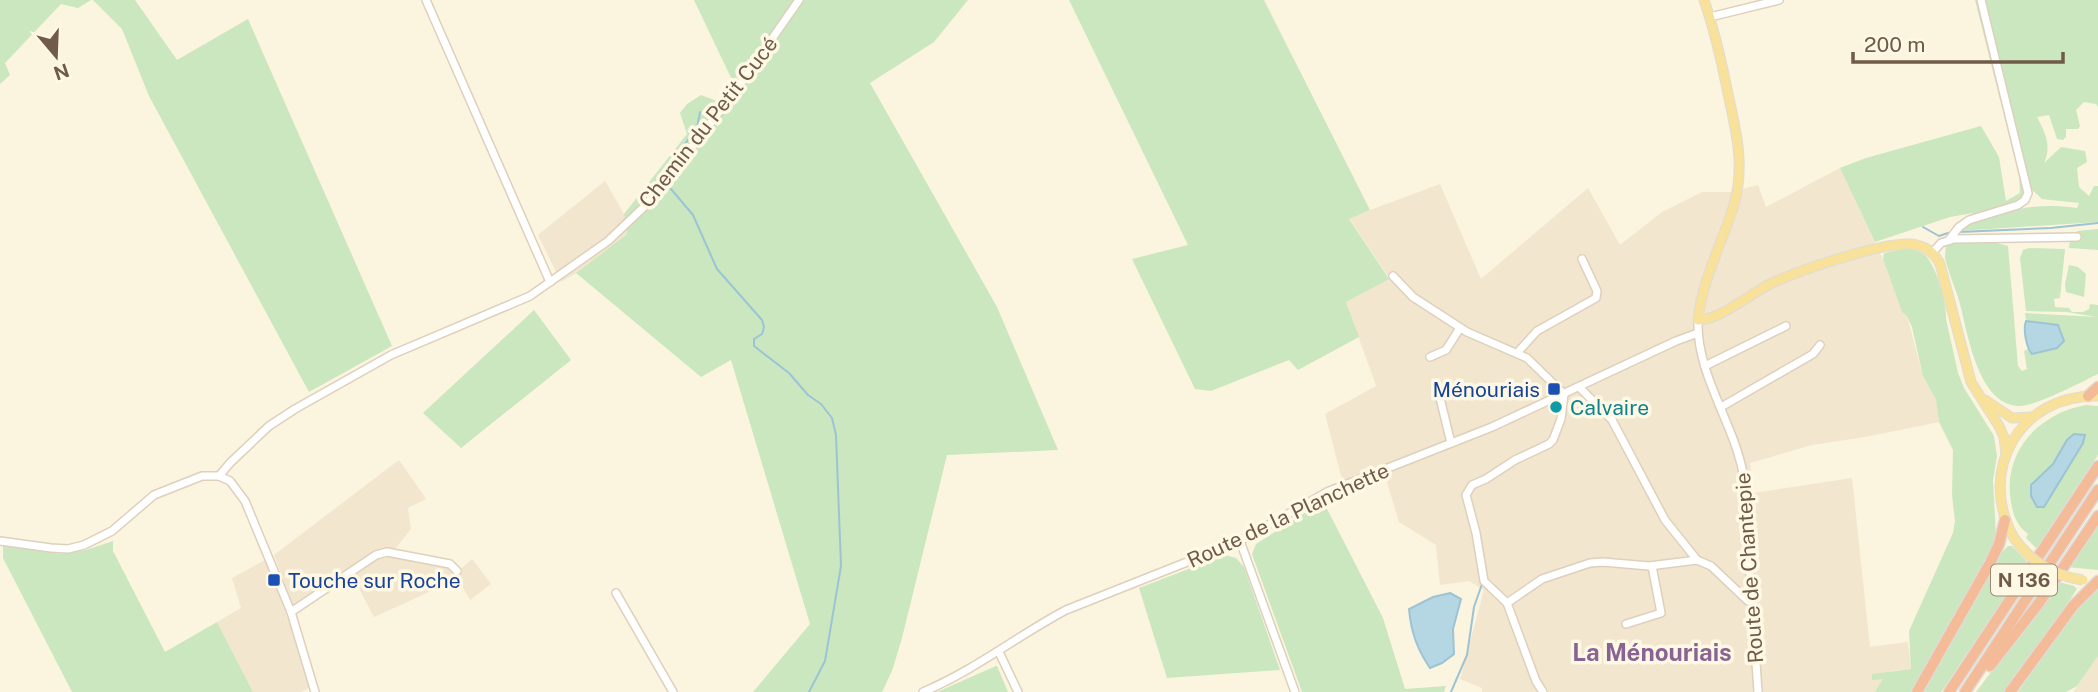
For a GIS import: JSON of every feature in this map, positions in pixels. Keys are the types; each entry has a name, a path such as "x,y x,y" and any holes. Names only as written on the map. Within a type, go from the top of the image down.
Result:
{"highway":[{"path":"2093,396 2098,387"},
{"name":"N 136","path":"1949,692 2098,466"},
{"name":"N 136","path":"1965,692 2098,491"},
{"path":"1974,679 1987,669 2039,603 2098,516"},
{"path":"1917,692 1990,564 2005,520"},
{"path":"2010,692 2078,600 2098,580"}],"main road":[{"name":"Route de Chantepie","path":"1698,320 1703,293 1734,203 1740,166 1734,122 1704,0"},
{"path":"1698,320 1708,319 1782,279 1840,259 1905,244 1922,246 1932,253 1941,268 1968,372 1978,394 2002,431 2006,454"},
{"path":"1978,394 2012,418 2033,417"},
{"path":"2093,396 2059,402 2033,417 2014,438 2006,454 1999,492 2005,520 2014,538 2027,554 2062,576 2098,580"}],"street":[{"path":"426,0 550,282"},
{"name":"Chemin du Petit Cucé","path":"219,476 269,426 295,409 391,355 530,296 608,241 647,204 737,89 799,0"},
{"path":"1710,17 1780,0"},
{"path":"1932,253 1934,248 1949,240 1963,223 2013,207 2025,200 2027,188 1980,0"},
{"path":"1949,240 2077,237"},
{"path":"1518,352 1537,331 1596,298 1597,291 1582,259"},
{"path":"1393,276 1413,297 1460,328 1527,358 1564,394 1557,433 1549,444 1472,485 1466,495 1484,581 1507,603 1536,681 1543,692"},
{"name":"Route de Chantepie","path":"1698,320 1705,366 1738,450 1743,473 1758,692"},
{"path":"1705,366 1786,326"},
{"path":"1430,357 1446,350 1460,328"},
{"name":"Route de la Planchette","path":"923,692 974,667 1066,610 1240,541 1327,492 1507,420 1698,333"},
{"path":"1721,407 1813,354 1820,345"},
{"path":"1578,387 1612,421 1665,520 1698,560 1711,566 1748,601 1752,601"},
{"path":"1439,394 1451,443"},
{"path":"0,541 68,549 84,545 113,531 154,495 202,476 219,476 230,481 245,501 291,612 315,692"},
{"path":"1240,541 1295,692"},
{"path":"291,612 376,555 387,552 450,564 457,571"},
{"path":"1507,603 1542,579 1588,564 1603,562 1652,566 1698,560"},
{"path":"1626,624 1661,613 1652,566"},
{"path":"616,593 673,692"},
{"path":"999,652 1018,692"}],"shaded area":[{"path":"1840,168 1883,259 1902,312 1907,316 1923,376 1936,400 1939,422 1812,445 1750,463 1754,493 1852,478 1870,647 1908,642 1911,669 1891,671 1875,692 1482,692 1482,688 1460,679 1484,590 1469,581 1440,585 1436,545 1399,522 1385,476 1345,491 1325,414 1376,386 1346,302 1389,278 1349,218 1440,184 1481,279 1588,188 1620,245 1662,212 1702,192 1730,192 1758,185 1766,207"},
{"path":"605,181 624,214 627,234 561,282 538,235"},
{"path":"399,460 426,499 408,508 411,529 395,549 382,549 368,555 293,605 274,555"},
{"path":"387,553 444,565 455,574 472,559 491,584 470,600 458,579 374,617 351,573"},
{"path":"265,560 291,627 309,688 301,692 253,692 217,622 241,608 232,578"},
{"path":"2098,656 2098,692 2073,692"}],"green space":[{"path":"0,0 91,0 78,8 61,4 5,63 10,75 0,84"},
{"path":"93,0 135,0 177,60 248,19 392,346 309,392 149,96 122,29"},
{"path":"694,0 968,0 934,42 870,83 997,307 1058,450 947,455 902,638 882,692 753,692 810,624 731,360 701,377 576,273 627,234 624,214 687,134 680,113 687,104 701,95 717,101 733,82"},
{"path":"1069,0 1264,0 1370,210 1349,219 1389,279 1346,302 1359,337 1298,370 1289,360 1211,391 1195,389 1132,259 1188,245"},
{"path":"1975,0 1979,0 2025,189 2017,201 2002,208 1970,216 1973,213 1950,217 1875,242 1840,168 1866,158 1981,126 1999,157 2006,201 2020,193 2019,175"},
{"path":"1982,0 2098,0 2098,107 2096,104 2084,102 2076,110 2080,126 2078,129 2066,129 2066,137 2063,140 2057,139 2049,115 2037,117 2047,145 2044,163 2061,147 2085,151 2087,162 2077,168 2079,187 2089,196 2094,186 2098,186 2098,222 1958,231 1963,225 2006,212 2045,206 2077,208 2079,203 2042,199 2029,187"},
{"path":"2098,229 2098,250 2069,248 2070,240 2078,240 2077,231"},
{"path":"1989,241 2008,246 2018,366 2022,371 2027,369 2024,351 2028,349 2035,354 2059,347 2064,341 2053,324 2026,321 2025,313 2097,317 2067,312 2026,311 2020,258 2023,250 2065,249 2060,298 2054,299 2055,307 2083,312 2089,309 2090,304 2098,305 2098,374 2026,405 2004,402 1993,393 1984,381 1971,349 1945,257 1949,243"},
{"path":"1903,249 1922,253 1933,267 1943,295 1958,373 1964,388 1994,436 1997,456 1993,480 1996,535 1988,559 1911,692 1875,692 1883,679 1872,680 1872,674 1911,669 1909,631 1953,533 1955,521 1952,495 1953,450 1939,422 1936,400 1923,376 1912,327 1902,312 1883,259 1884,253"},
{"path":"2069,265 2078,267 2086,274 2084,297 2066,292"},
{"path":"534,310 571,360 461,448 423,413"},
{"path":"2086,405 2098,406 2098,455 2037,549 2026,538 2028,534 2018,524 2013,511 2010,484 2012,466 2028,437 2040,426 2069,409"},
{"path":"1323,501 1383,618 1405,689 1446,686 1444,692 1302,692 1252,554 1256,544"},
{"path":"2098,523 2098,570 2067,567"},
{"path":"113,541 113,551 165,652 217,622 253,692 72,692 3,558 3,546 61,554 86,550"},
{"path":"2008,546 2012,546 2028,563 1941,692 1919,692 2001,553"},
{"path":"1225,555 1236,558 1244,567 1280,670 1167,678 1139,588"},
{"path":"2059,582 2077,589 2047,635 2004,692 1976,692"},
{"path":"2098,590 2098,656 2077,686 2066,692 2018,692 2084,600"},
{"path":"996,666 1008,692 937,692"}],"water":[{"path":"2026,321 2058,325 2064,341 2057,348 2032,354 2026,338"},
{"path":"2074,434 2085,435 2083,443 2044,507 2037,507 2031,496 2031,485 2053,464 2067,440"},
{"path":"1450,593 1461,599 1453,629 1454,654 1430,668 1415,640 1409,609 1433,597"}],"waterway":[{"path":"660,177 697,128 700,112"},
{"path":"671,189 693,215 717,269 762,320 762,334 754,339 754,346 789,373 832,418 836,435 841,566 825,661 809,692"},
{"path":"1959,232 2098,223"},
{"path":"1923,227 1939,236 1948,233"},
{"path":"1451,692 1467,655 1474,607 1482,584"}],"place":[{"name":"Ménouriais","path":"1554,389"},
{"name":"Calvaire","path":"1556,407"},
{"name":"Touche sur Roche","path":"274,580"}],"district":[{"name":"La Ménouriais","path":"1652,652"}]}
